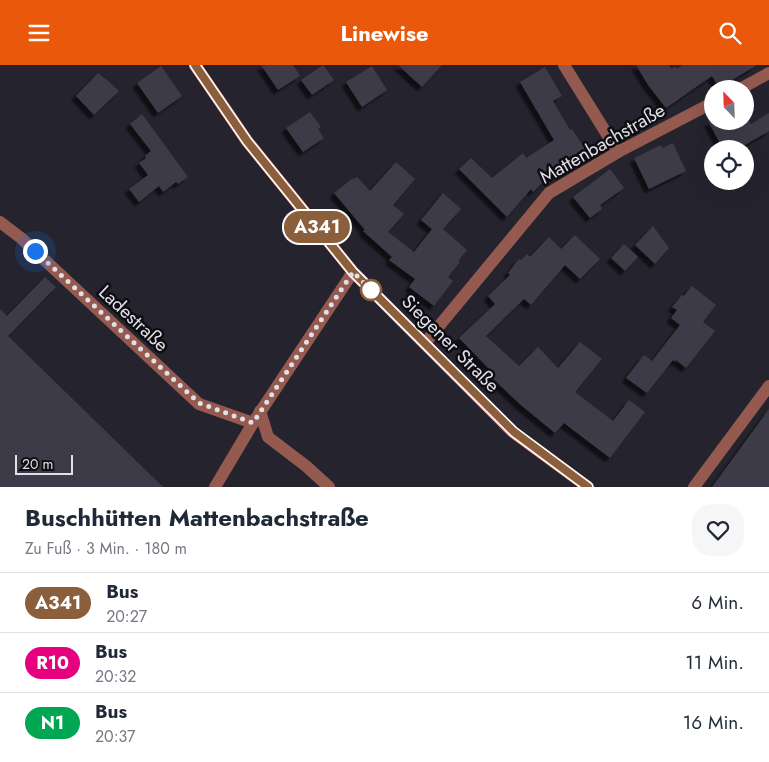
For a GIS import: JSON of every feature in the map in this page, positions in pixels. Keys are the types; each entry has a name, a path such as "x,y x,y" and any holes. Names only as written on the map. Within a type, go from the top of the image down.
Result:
{"main road":[{"name":"Siegener Straße","path":"195,65 247,141 353,272 514,432 588,487"}],"street":[{"path":"564,65 618,152"},
{"path":"754,81 769,73"},
{"name":"Mattenbachstraße","path":"425,343 549,193 618,152 704,107"},
{"name":"Ladestraße","path":"0,222 21,238 199,403 253,423"},
{"path":"215,487 260,411 353,272"},
{"path":"694,487 769,386"},
{"path":"260,411 268,437 306,466 329,487"}],"building":[{"path":"261,65 293,65 300,76 278,90"},
{"path":"323,65 334,80 312,95 301,80"},
{"path":"398,65 442,65 422,87"},
{"path":"636,65 669,65 672,69 675,66 677,69 682,65 757,65 732,80 714,80 712,76 666,108 648,85"},
{"path":"161,66 182,96 158,113 137,83"},
{"path":"372,66 387,90 362,107 346,82"},
{"path":"545,67 562,96 553,101 570,130 572,129 587,152 564,167 562,164 533,192 531,189 507,217 459,169 471,158 492,178 523,153 526,158 554,140 520,82"},
{"path":"98,73 119,91 94,115 76,96"},
{"path":"310,112 321,127 318,129 324,138 303,152 286,128"},
{"path":"769,113 769,131 754,140 718,140 713,130 754,130 754,122"},
{"path":"142,114 188,177 178,184 176,182 163,192 159,186 139,202 129,189 148,175 139,163 151,151 130,124"},
{"path":"673,143 686,171 649,189 634,158 661,145 662,148"},
{"path":"396,162 415,179 393,205 404,214 388,232 414,252 432,229 421,220 443,193 461,209 443,229 467,250 448,277 453,281 434,306 409,287 415,279 389,260 392,257 363,231 365,230 334,193 357,177 370,191"},
{"path":"610,169 624,188 600,205 602,209 590,218 573,197"},
{"path":"653,226 669,248 655,264 635,245"},
{"path":"575,235 600,259 580,279 565,265 531,305 524,299 486,336 519,366 538,347 558,368 580,342 602,359 575,392 613,421 629,400 645,412 610,458 564,423 555,433 490,376 493,373 459,338 495,304 488,296 510,275 508,273 519,259 521,260 527,254 530,257 549,237 561,249"},
{"path":"624,244 638,257 625,271 611,258"},
{"path":"45,277 56,287 8,336 163,487 0,487 0,309 7,316"},
{"path":"692,286 716,305 703,322 715,331 686,368 676,360 675,362 673,360 647,393 626,378 644,355 652,361 680,325 671,318 677,310 672,307"},
{"path":"769,409 769,487 712,487"}],"bus line":[{"name":"A341","path":"195,65 247,141 353,272 514,432 588,487"}],"route":[{"path":"35,251 199,403 253,423 353,272 377,296 371,290"}]}
